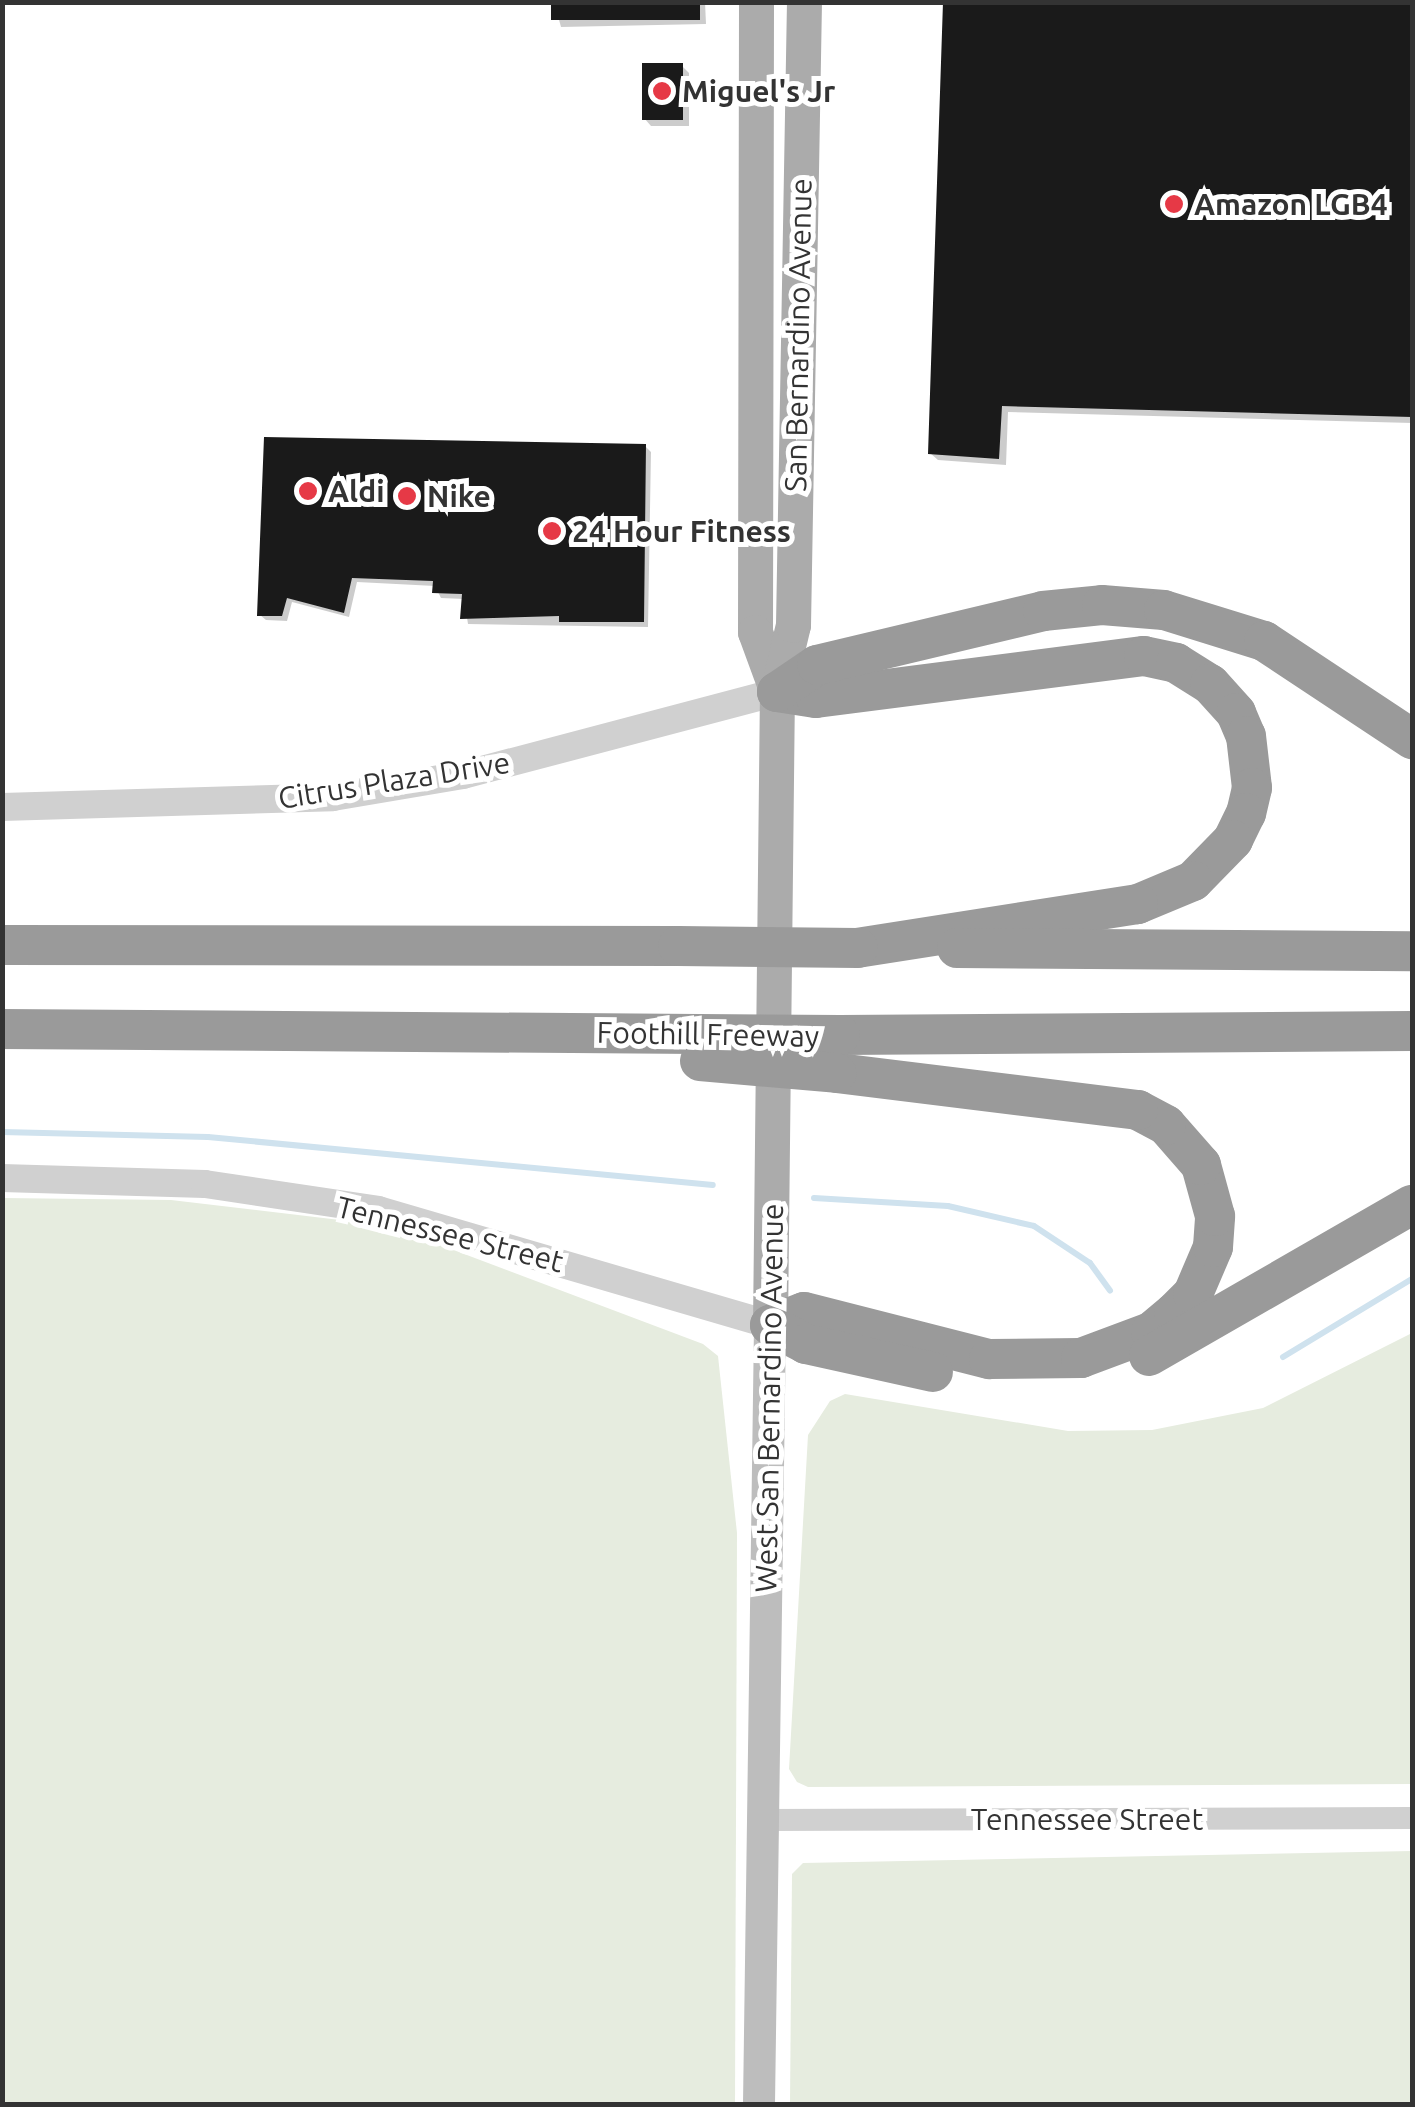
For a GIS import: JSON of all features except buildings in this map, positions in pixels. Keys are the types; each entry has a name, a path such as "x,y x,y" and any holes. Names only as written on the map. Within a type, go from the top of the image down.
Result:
{"highway":[{"path":"777,692 817,666 1043,611 1102,605 1164,610 1264,641 1412,739"},
{"path":"777,692 816,698 1144,656 1176,663 1210,684 1236,712 1246,736 1252,788 1246,813 1233,840 1193,881 1138,904 858,948"},
{"path":"2,945 1412,951"},
{"name":"Foothill Freeway","path":"2,1028 610,1033 700,1047 838,1054 1412,1031"},
{"path":"770,1324 804,1312 989,1359 1081,1358 1150,1332 1174,1312 1193,1294 1213,1246 1215,1216 1201,1165 1166,1124 1138,1110 838,1054"},
{"path":"770,1324 806,1344 1000,1386 1077,1385 1115,1374 1197,1331 1412,1205"}],"main road":[{"name":"San Bernardino Avenue","path":"756,2 755,632 777,692"},
{"name":"San Bernardino Avenue","path":"777,692 792,625 804,2"},
{"name":"West San Bernardino Avenue","path":"759,2104 777,692"}],"street":[{"name":"Citrus Plaza Drive","path":"2,807 333,797 463,775 777,692"},
{"name":"Tennessee Street","path":"2,1178 205,1184 378,1210 770,1324"},
{"name":"Tennessee Street","path":"762,1820 1412,1818"}],"shaded area":[{"path":"3,1198 171,1200 340,1220 435,1243 703,1344 718,1356 737,1533 735,2104 3,2104"},
{"path":"1412,1333 1412,1784 808,1787 797,1782 789,1769 808,1435 830,1401 845,1394 1068,1431 1152,1430 1263,1408"},
{"path":"1412,1851 1412,2104 790,2104 792,1874 803,1863"}],"waterway":[{"path":"2,1132 208,1137 713,1185"},
{"path":"814,1198 948,1206 1034,1226 1090,1263 1110,1291"},
{"path":"1283,1357 1412,1279"}],"place":[{"name":"Miguel's Jr","path":"662,91"},
{"name":"Amazon LGB4","path":"1174,204"},
{"name":"Aldi","path":"308,491"},
{"name":"Nike","path":"407,496"},
{"name":"24 Hour Fitness","path":"552,531"}]}
